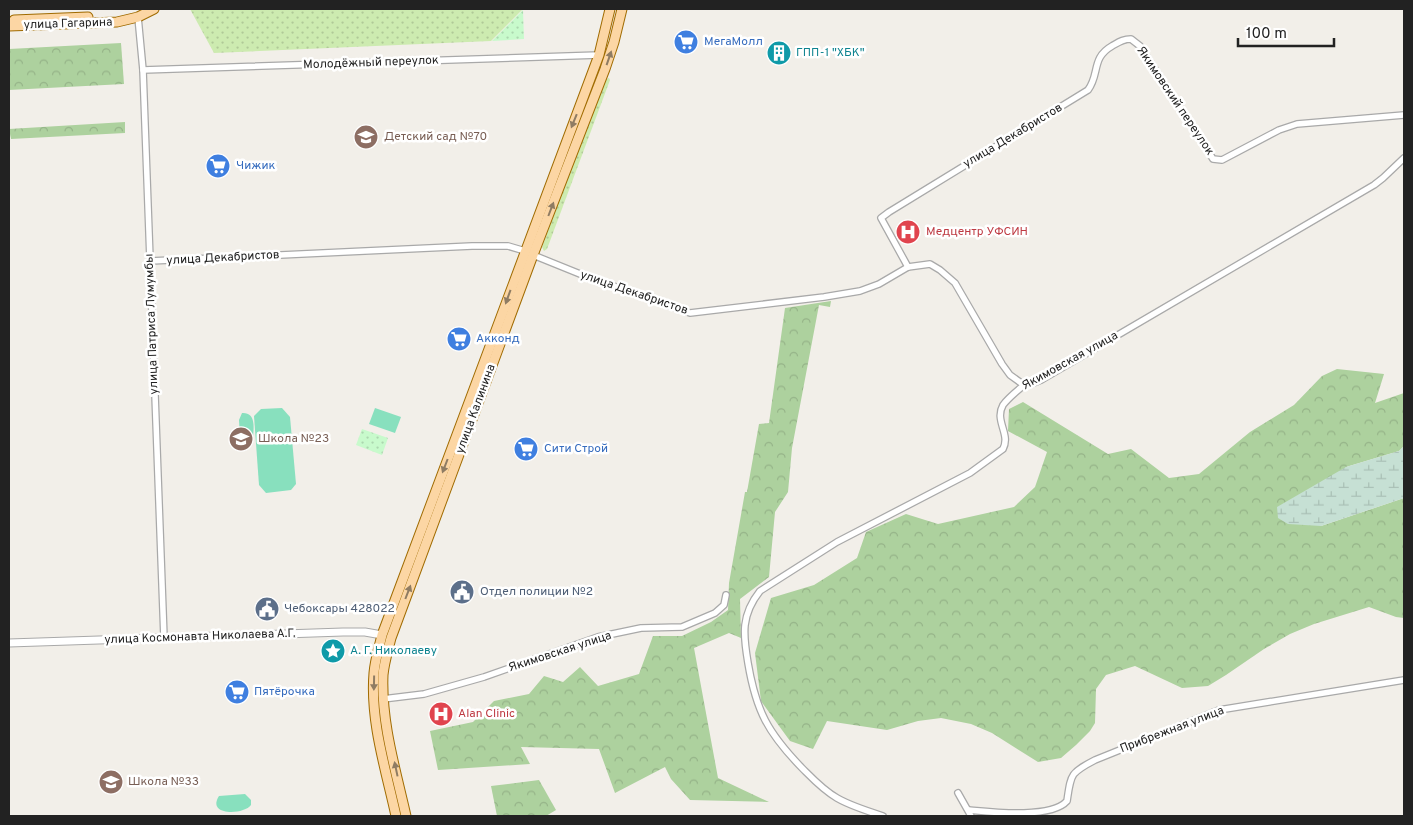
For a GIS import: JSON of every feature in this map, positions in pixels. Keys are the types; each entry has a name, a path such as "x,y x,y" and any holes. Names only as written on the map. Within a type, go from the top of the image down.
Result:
{"main road":[{"name":"улица Гагарина","path":"9,20 122,16 154,9"},
{"name":"улица Калинина","path":"396,816 379,737 374,698 376,658 386,636 529,253 599,55 610,9"},
{"name":"улица Калинина","path":"529,253 606,69 622,9"},
{"name":"улица Гагарина","path":"9,26 117,22 139,12"},
{"name":"улица Калинина","path":"386,636 383,698 387,727 406,816"}],"street":[{"name":"улица Патриса Лумумбы","path":"139,12 164,638"},
{"name":"Якимовский переулок","path":"1088,90 1092,84 1099,57 1121,41 1131,40 1140,46 1146,54 1213,159 1222,160 1279,130 1297,124 1404,114"},
{"name":"Молодёжный переулок","path":"142,70 599,55"},
{"name":"улица Декабристов","path":"150,261 472,246 508,246 690,313 824,297 868,288 908,267 881,218 1088,90"},
{"name":"Якимовская улица","path":"882,816 837,798 819,785 784,749 767,724 752,689 744,632 746,616 752,602 760,591 837,542 970,473 1003,449 1006,444 1006,438 1000,424 1002,406 1024,385 1041,380 1374,185 1392,171 1404,158"},
{"path":"908,267 930,264 948,277 962,295 1002,364 1010,375 1024,385"},
{"name":"Якимовская улица","path":"383,698 424,694 484,677 598,637 641,628 682,627 715,613 724,605 726,596"},
{"name":"улица Космонавта Николаева А.Г.","path":"9,643 343,632 366,632 386,636"},
{"name":"Прибрежная улица","path":"970,813 1014,814 1052,810 1065,804 1073,773 1081,767 1219,710 1404,680"},
{"path":"958,793 970,813"}],"green space":[{"path":"190,9 523,9 491,41 214,53"},
{"path":"523,10 524,39 492,41"},
{"path":"121,43 124,84 9,90 9,49"},
{"path":"609,78 610,80 547,249 544,251 542,247 603,81"},
{"path":"125,122 125,133 11,139 9,129"},
{"path":"831,301 830,307 819,305 792,448 788,492 775,512 769,577 740,599 741,638 729,633 694,648 718,778 769,802 690,800 671,779 665,767 615,793 599,749 521,747 530,764 438,770 430,731 473,722 494,701 529,694 544,676 563,682 580,667 598,686 639,674 653,636 682,636 711,622 728,610 729,583 759,424 769,423 785,308"},
{"path":"1337,369 1384,374 1375,403 1404,393 1404,446 1399,451 1346,467 1321,526 1404,498 1404,618 1369,607 1314,624 1290,634 1264,649 1208,686 1182,688 1135,666 1106,675 1096,689 1095,723 1090,731 1061,758 1038,762 992,733 971,724 941,718 918,721 887,730 827,721 813,749 790,741 761,701 755,653 771,598 814,585 857,558 866,532 906,514 938,524 1014,507 1035,487 1047,452 1008,431 1009,409 1023,402 1108,454 1131,449 1169,478 1199,474 1250,432 1294,405 1322,376"},
{"path":"282,408 290,417 296,484 291,490 266,493 259,485 254,416 261,409"},
{"path":"375,408 401,417 395,433 369,424"},
{"path":"242,413 250,415 254,425 253,438 245,442 240,437 239,420"},
{"path":"362,429 388,438 382,455 356,445"},
{"path":"1404,446 1404,498 1321,526 1288,524 1278,518 1277,507 1346,467 1399,451"},
{"path":"539,780 556,810 546,816 497,816 491,786"},
{"path":"245,794 251,800 251,805 241,811 228,812 218,807 216,803 219,796"}],"place":[{"name":"МегаМолл","path":"686,42"},
{"name":"ГПП-1 \"ХБК\"","path":"779,53"},
{"name":"Детский сад №70","path":"366,137"},
{"name":"Чижик","path":"218,166"},
{"name":"Медцентр УФСИН","path":"908,232"},
{"name":"Акконд","path":"459,339"},
{"name":"Школа №23","path":"241,439"},
{"name":"Сити Строй","path":"526,449"},
{"name":"Отдел полиции №2","path":"462,592"},
{"name":"Чебоксары 428022","path":"267,609"},
{"name":"А. Г. Николаеву","path":"333,651"},
{"name":"Пятёрочка","path":"237,692"},
{"name":"Alan Clinic","path":"441,714"},
{"name":"Школа №33","path":"111,782"}]}
